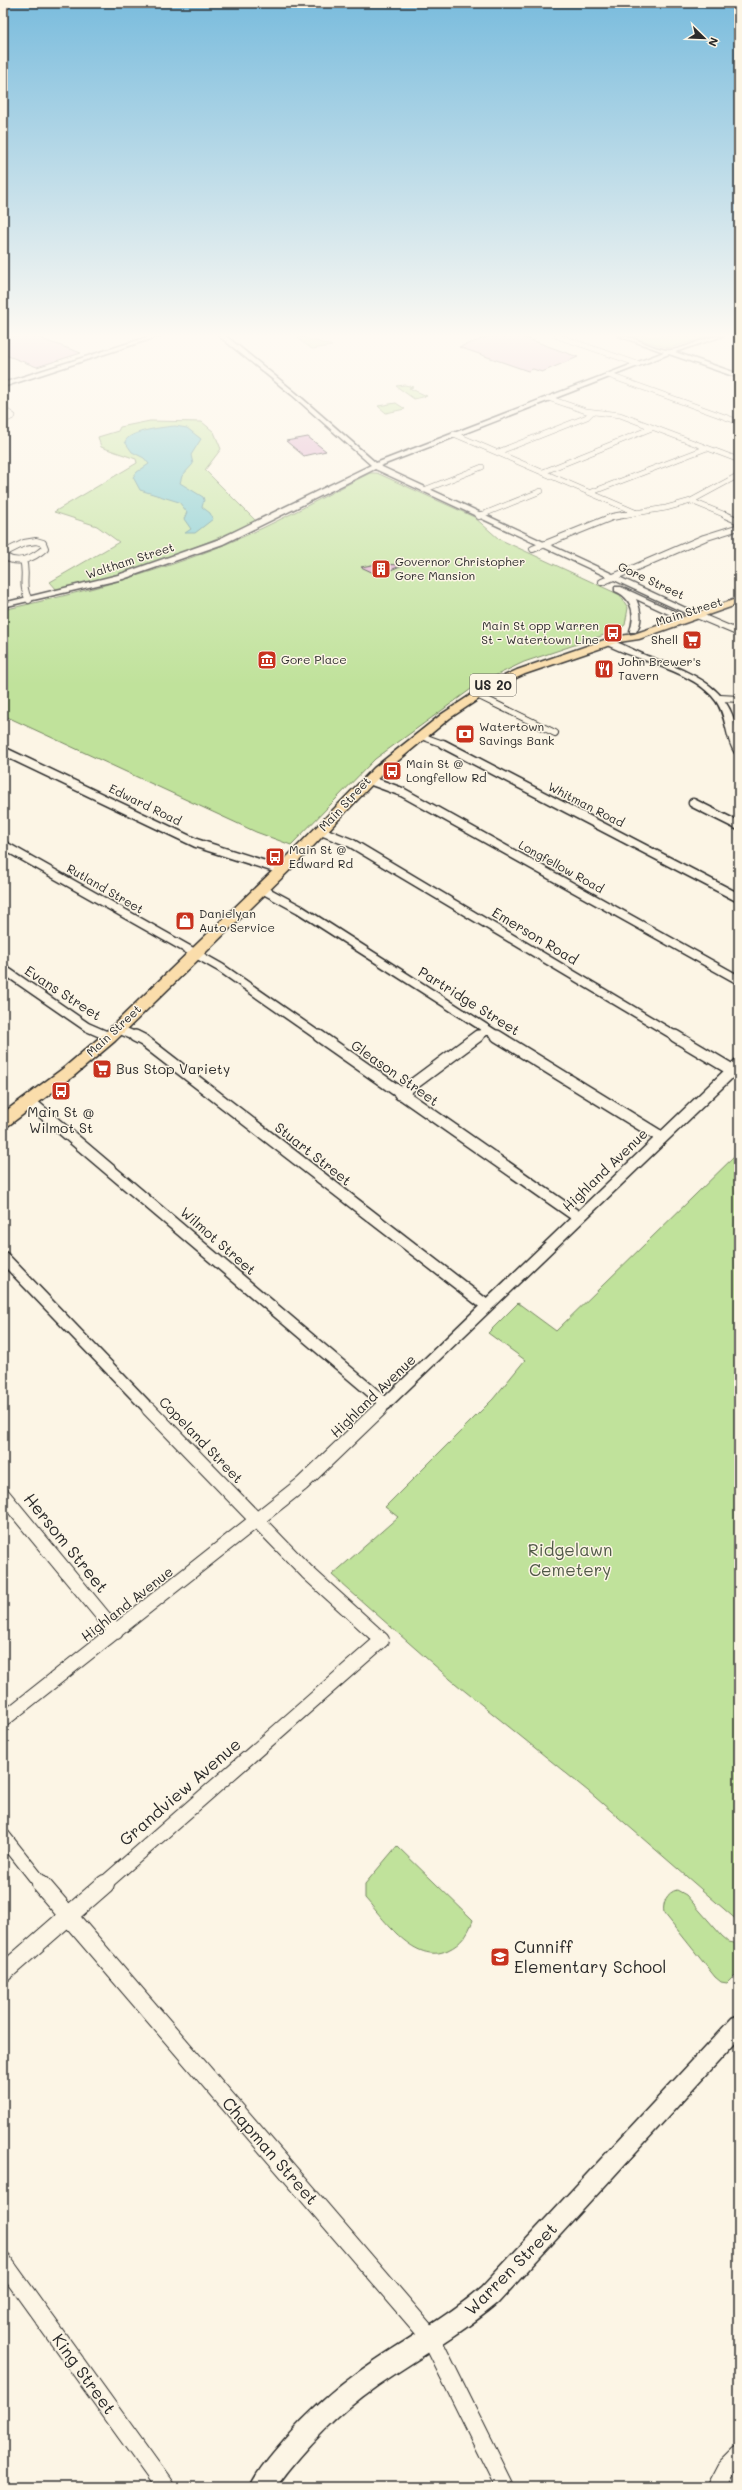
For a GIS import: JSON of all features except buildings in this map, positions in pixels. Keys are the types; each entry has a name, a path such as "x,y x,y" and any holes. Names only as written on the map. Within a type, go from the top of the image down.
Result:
{"main road":[{"name":"Main Street","path":"637,632 680,616 695,615 739,596"},
{"name":"Main Street","path":"3,1121 30,1102 114,1033 262,889 368,780 421,736 477,695 515,674 612,640 739,601"},
{"path":"637,632 637,645 646,658"},
{"path":"612,640 623,651 646,658 704,685 720,698 739,751"}],"street":[{"name":"Gore Street","path":"359,452 374,466 695,615"},
{"name":"Waltham Street","path":"3,606 133,573 220,542 374,466 408,452"},
{"path":"498,452 637,513"},
{"path":"543,472 592,452"},
{"path":"592,492 696,452"},
{"path":"718,452 739,460"},
{"path":"424,490 482,467"},
{"path":"530,548 544,545 612,517 666,508 691,501 739,475"},
{"path":"479,516 541,491"},
{"path":"691,501 739,520"},
{"name":"Gore Street","path":"479,516 493,531"},
{"path":"599,580 613,577 704,538 739,527"},
{"path":"36,541 45,545 44,550 23,560 8,559 4,555 24,543 36,541"},
{"path":"530,548 546,556"},
{"path":"23,560 25,565 22,587 29,600"},
{"name":"Gore Street","path":"599,580 680,616"},
{"path":"628,594 634,601 637,632"},
{"path":"695,615 739,633"},
{"path":"477,695 555,733"},
{"path":"720,698 739,699"},
{"name":"Whitman Road","path":"421,736 448,746 739,898"},
{"name":"Edward Road","path":"3,751 196,843 281,870"},
{"name":"Longfellow Road","path":"368,780 402,792 739,980"},
{"path":"693,803 739,826"},
{"name":"Emerson Road","path":"320,831 351,843 736,1067"},
{"name":"Rutland Street","path":"3,845 194,954"},
{"name":"Partridge Street","path":"262,889 299,909 487,1030 661,1137"},
{"name":"Gleason Street","path":"194,954 221,968 578,1217"},
{"name":"Evans Street","path":"3,969 87,1027 114,1033"},
{"path":"3,982 13,976"},
{"path":"400,1094 487,1030"},
{"name":"Stuart Street","path":"114,1033 143,1040 488,1306"},
{"name":"Highland Avenue","path":"3,1720 302,1484 488,1306 661,1137 736,1067"},
{"name":"Wilmot Street","path":"30,1102 386,1404"},
{"name":"Copeland Street","path":"3,1257 307,1572 382,1640"},
{"name":"Hersom Street","path":"3,1495 116,1632"},
{"name":"Grandview Avenue","path":"3,1973 382,1640"},
{"name":"Chapman Street","path":"3,1836 67,1917 431,2338 505,2487"},
{"name":"Warren Street","path":"262,2487 299,2442 341,2401 369,2379 472,2311 490,2295 739,2025"},
{"name":"King Street","path":"3,2262 165,2487"},
{"path":"717,2487 727,2468 739,2456"}],"green space":[{"path":"116,452 219,452 205,470 256,521 208,542 158,561 108,577 57,590 50,582 119,542 97,526 54,512 137,463 136,459"},
{"name":"Gore Place","path":"370,473 377,473 474,517 499,539 620,595 628,608 625,625 616,631 524,662 478,684 375,759 291,845 256,832 3,715 3,610 116,582 199,555 263,528"},
{"name":"Ridgelawn Cemetery","path":"739,1152 739,1922 588,1791 450,1679 332,1575 398,1517 385,1507 493,1399 525,1360 488,1333 518,1303 556,1331"},
{"path":"397,1846 473,1920 464,1938 457,1945 448,1950 436,1953 424,1952 412,1946 391,1928 365,1898 365,1884"},
{"path":"677,1890 686,1895 722,1936 729,1942 739,1944 739,1971 727,1983 721,1982 715,1977 664,1913 666,1898 670,1893"}],"water":[{"path":"132,452 193,452 191,455 193,464 182,476 180,483 203,497 204,500 202,507 210,513 213,519 195,533 185,533 191,529 184,519 187,512 179,502 140,490 133,477 137,472 149,464 144,458"}],"place":[{"name":"Governor Christopher Gore Mansion","path":"381,569"},
{"name":"Main St opp Warren St - Watertown Line","path":"613,633"},
{"name":"Shell","path":"692,640"},
{"name":"Gore Place","path":"267,660"},
{"name":"John Brewer's Tavern","path":"604,669"},
{"name":"Watertown Savings Bank","path":"465,734"},
{"name":"Main St @ Longfellow Rd","path":"392,771"},
{"name":"Main St @ Edward Rd","path":"275,857"},
{"name":"Danielyan Auto Service","path":"185,921"},
{"name":"Bus Stop Variety","path":"102,1069"},
{"name":"Main St @ Wilmot St","path":"61,1091"},
{"name":"Cunniff Elementary School","path":"500,1957"}]}
